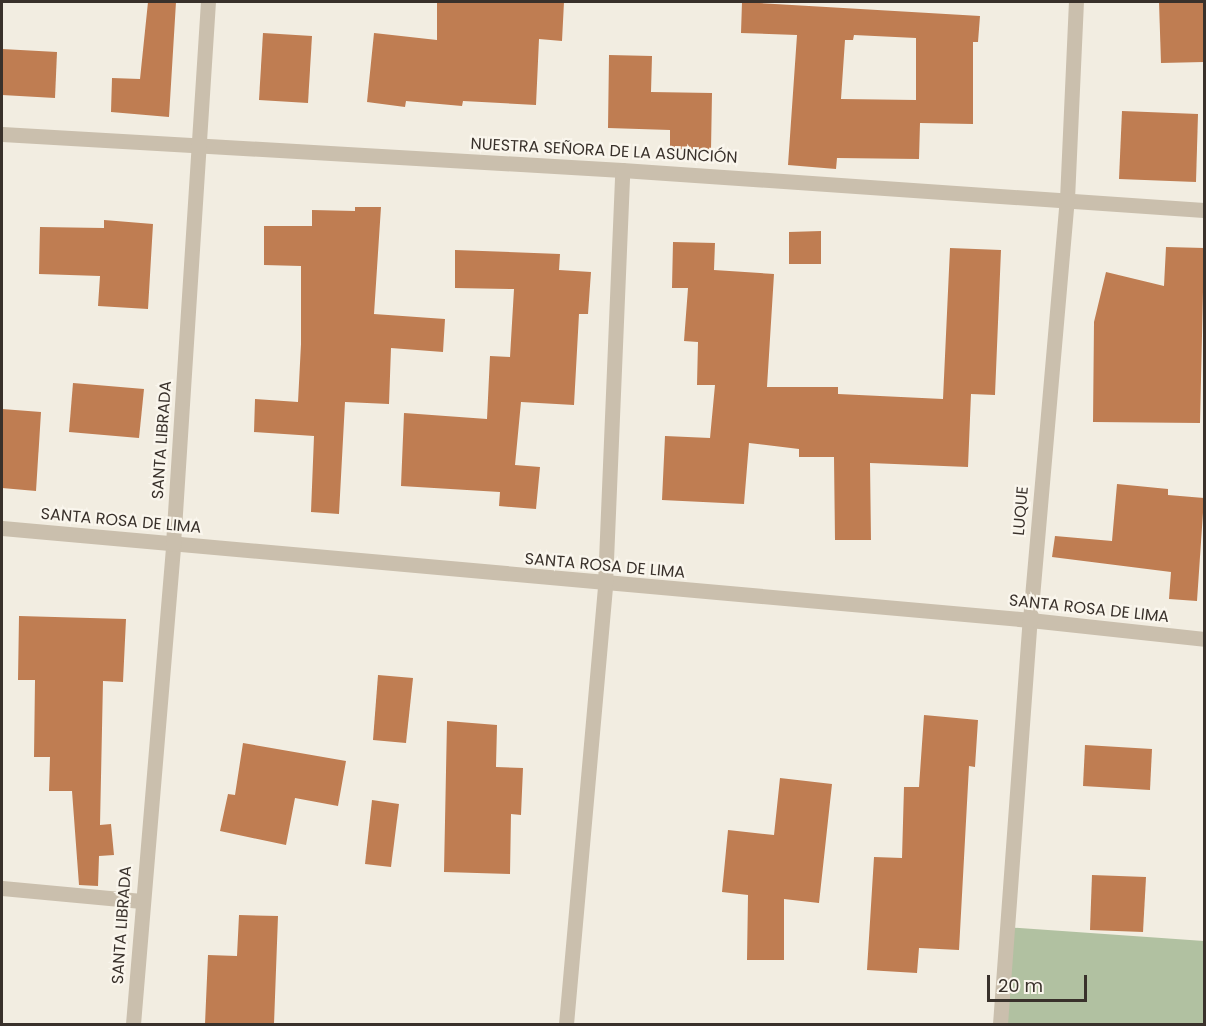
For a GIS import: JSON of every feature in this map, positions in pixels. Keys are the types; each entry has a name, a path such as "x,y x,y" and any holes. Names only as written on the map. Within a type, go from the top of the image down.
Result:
{"street":[{"name":"SANTA LIBRADA","path":"133,1024 141,901 173,544 208,2"},
{"name":"LUQUE","path":"1000,1024 1030,620 1067,199 1076,2"},
{"name":"NUESTRA SEÑORA DE LA ASUNCIÓN","path":"2,134 622,170 1204,210"},
{"path":"566,1024 605,584 622,170"},
{"name":"SANTA ROSA DE LIMA","path":"2,528 605,584 1030,620 1204,639"},
{"path":"2,888 141,901"}],"green space":[{"path":"1005,927 1204,941 1204,1024 999,1024"}],"building":[{"path":"148,2 176,2 169,117 111,112 112,78 140,79"},
{"path":"437,2 564,2 562,41 539,39 536,105 463,101 462,106 406,101 405,107 367,102 374,33 437,40"},
{"path":"742,2 980,16 978,42 973,42 973,124 920,123 919,159 837,158 836,169 788,165 797,35 741,33","holes":["854,35 916,38 916,100 841,99 845,40 853,40"]},
{"path":"1159,2 1204,2 1204,62 1161,63"},
{"path":"263,33 312,36 308,103 259,100"},
{"path":"2,49 57,52 55,98 2,95"},
{"path":"609,55 652,56 651,92 712,93 711,150 670,149 670,130 608,128"},
{"path":"1122,111 1198,114 1196,182 1119,179"},
{"path":"355,207 381,207 374,314 445,319 443,352 391,348 389,404 345,402 339,514 311,512 314,436 254,432 255,399 298,402 301,344 301,266 264,265 264,226 312,226 312,210 355,211"},
{"path":"104,220 153,224 148,309 98,306 100,276 39,274 40,227 104,228"},
{"path":"821,231 821,264 789,264 789,232"},
{"path":"673,242 715,243 714,270 774,274 767,387 838,387 838,394 943,399 950,248 1001,250 995,395 971,394 968,467 870,463 871,540 835,540 834,457 799,457 799,449 749,443 744,504 662,500 665,436 710,438 715,385 697,385 698,342 684,341 688,288 672,288"},
{"path":"1166,247 1204,248 1200,423 1093,422 1094,322 1106,272 1164,286"},
{"path":"455,250 560,254 559,270 591,272 588,314 579,314 574,405 521,402 515,465 540,467 536,509 499,506 500,492 401,486 404,413 487,419 490,356 510,357 514,289 455,288"},
{"path":"73,383 144,389 139,438 69,432"},
{"path":"2,409 41,412 36,491 2,488"},
{"path":"1117,484 1168,489 1168,495 1204,498 1197,601 1169,599 1171,572 1052,557 1055,536 1112,541"},
{"path":"19,616 126,619 123,682 103,681 100,825 111,824 114,855 99,856 98,886 79,885 72,791 49,791 50,757 34,757 35,680 18,680"},
{"path":"378,675 413,678 406,743 373,740"},
{"path":"924,715 978,720 975,767 969,766 959,950 919,948 917,973 867,970 874,857 902,858 904,787 919,787"},
{"path":"447,721 497,725 496,767 523,768 521,815 511,814 510,874 444,872"},
{"path":"243,743 346,761 338,806 295,798 286,845 220,831 228,794 235,795"},
{"path":"1085,745 1152,749 1150,790 1083,786"},
{"path":"780,778 832,784 819,903 784,899 784,960 747,960 748,895 722,892 728,830 774,835"},
{"path":"372,800 399,804 391,867 365,864"},
{"path":"1092,875 1146,877 1143,932 1090,930"},
{"path":"239,915 278,916 274,1024 205,1024 208,955 237,956"}]}
